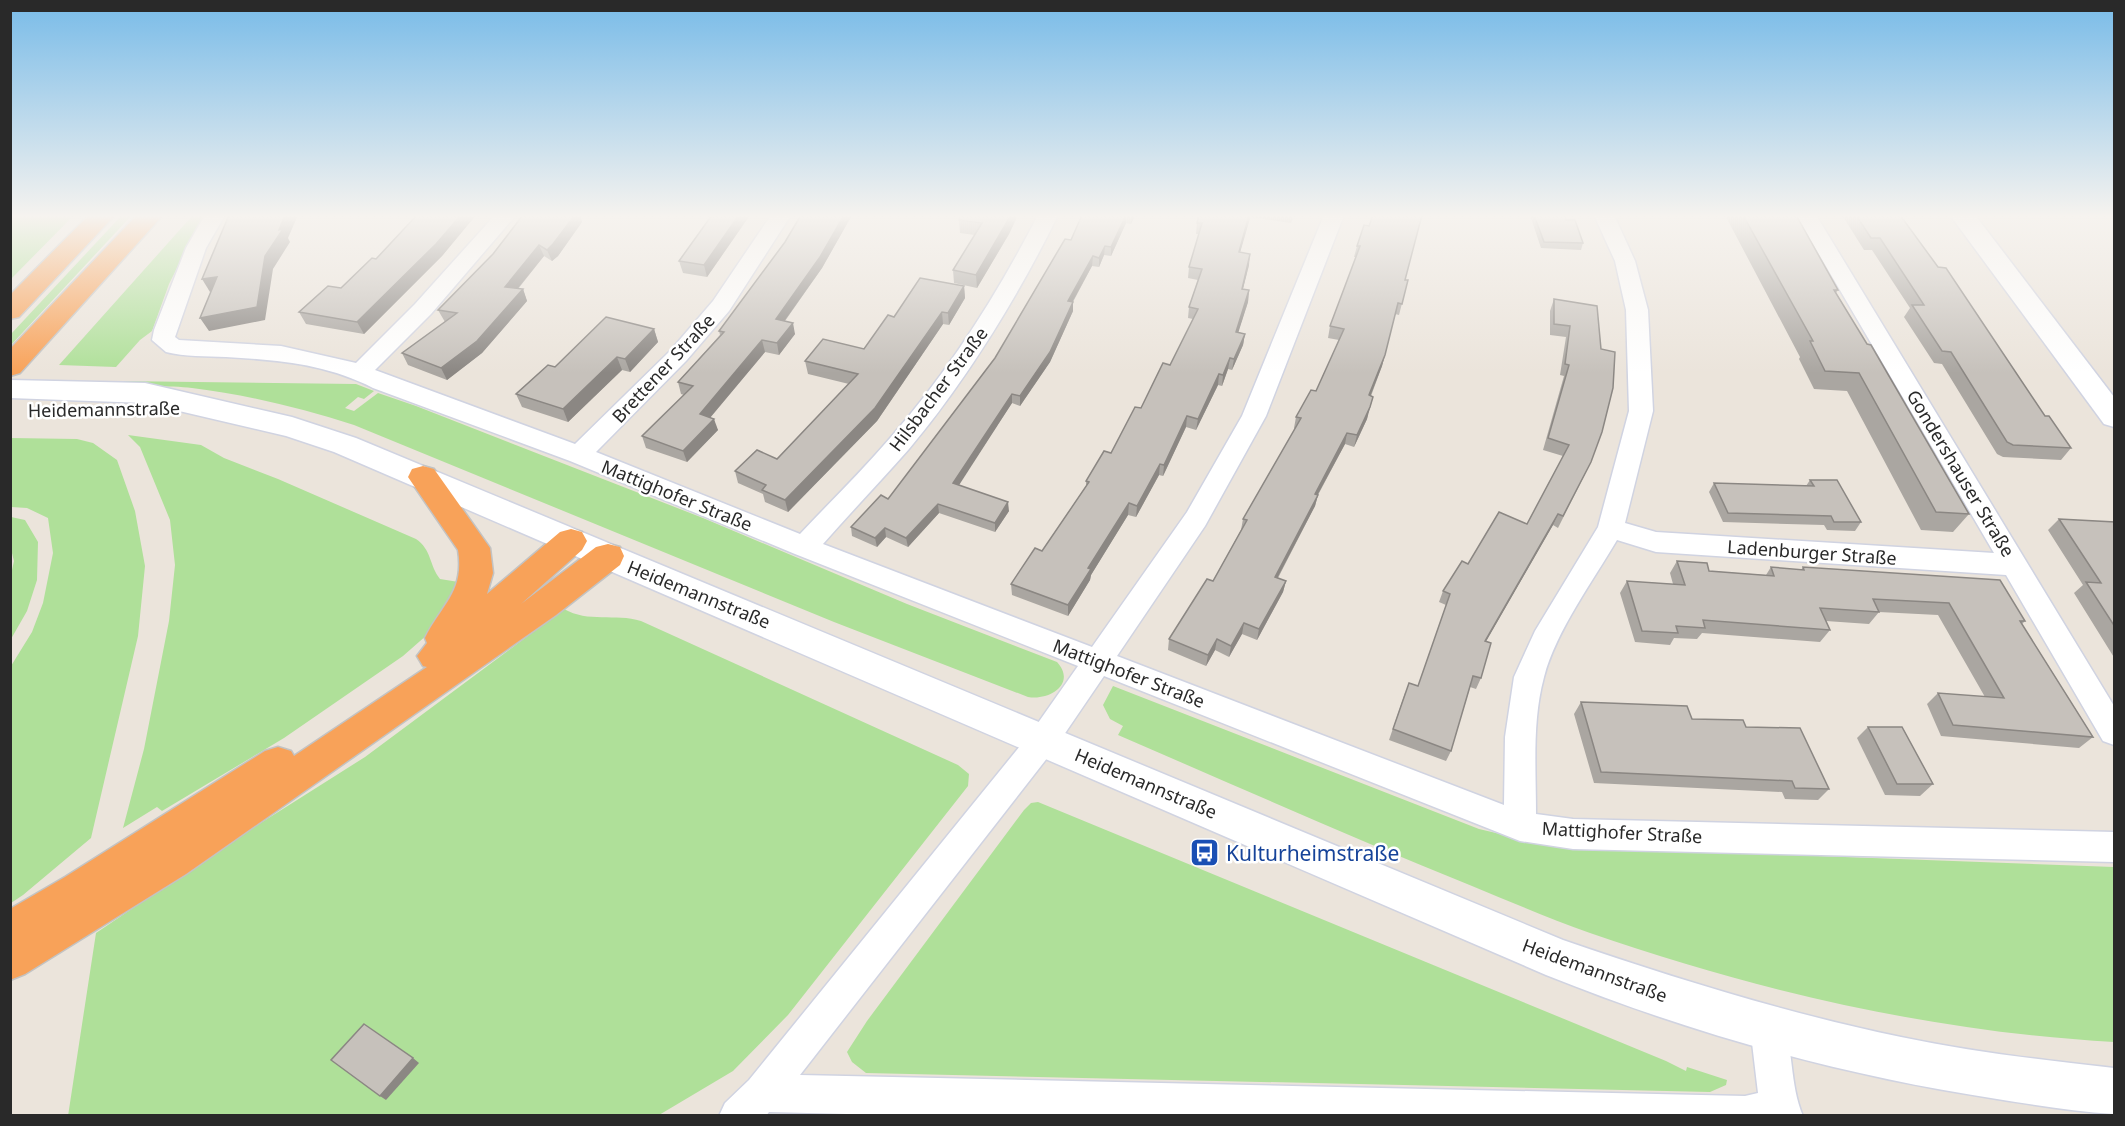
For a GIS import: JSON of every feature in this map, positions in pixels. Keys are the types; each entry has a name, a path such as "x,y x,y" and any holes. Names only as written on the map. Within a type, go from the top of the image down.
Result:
{"highway":[{"path":"10,311 52,268"},
{"path":"12,373 105,268"},
{"path":"421,666 456,620 475,585 478,571 474,548 423,477"},
{"path":"171,846 466,633 571,541"},
{"path":"12,945 171,846 544,606 608,556"}],"main road":[{"path":"2002,268 2115,417"},
{"name":"Heidemannstraße","path":"12,373 145,393 198,408 292,427 345,445 1044,739 1561,960 1661,996 1901,1060 2016,1080 2115,1091"},
{"name":"Heidemannstraße","path":"10,411 198,408"}],"street":[{"name":"Mattighofer Straße","path":"189,268 163,340 174,347 305,358 361,371 381,383 579,455 804,547 1099,660 1520,826 1573,834 2115,847"},
{"path":"361,371 423,309 460,268"},
{"name":"Brettener Straße","path":"579,455 678,356 721,306 746,268"},
{"name":"Hilsbacher Straße","path":"804,547 901,442 944,385 1022,268"},
{"path":"750,1104 1044,739 1197,519 1254,416 1313,268"},
{"path":"1520,826 1520,737 1529,677 1545,639 1611,528 1641,411 1636,310 1626,268"},
{"name":"Gondershauser Straße","path":"1838,268 2115,732"},
{"name":"Ladenburger Straße","path":"1611,528 1656,542 2016,565"},
{"path":"750,1104 1745,1115 1781,1112 1768,1026"}],"green space":[{"path":"11,268 22,268 11,279"},
{"path":"73,268 83,268 11,345 11,334"},
{"path":"146,268 177,268 152,331 140,340 116,367 59,365"},
{"path":"116,381 356,384 374,391 364,399 358,397 345,408 354,411 378,393 416,406 703,518 907,604 1057,662 1064,677 1062,684 1052,693 1036,698 1028,697 834,622 354,425 233,394 183,387 132,385"},
{"path":"128,435 201,445 224,458 416,539 428,553 440,579 465,583 444,620 403,656 284,738 162,811 157,807 123,828 144,749 169,621 175,565 170,520 140,447"},
{"path":"11,438 77,439 93,443 117,460 135,511 145,566 138,636 91,838 11,903 11,666 32,632 43,603 53,553 48,518 27,508 11,507"},
{"path":"11,517 25,520 38,542 37,580 27,611 11,639 10,579 14,561 11,549"},
{"path":"564,609 582,616 641,621 958,765 969,774 968,786 788,1015 733,1071 659,1115 68,1116 96,933 240,836 365,757"},
{"path":"1113,686 1479,829 1534,842 1575,847 2114,867 2114,1042 1981,1029 1849,1006 1718,974 1590,933 1383,849 1118,735 1123,726 1110,719 1103,705"},
{"path":"1038,802 1686,1071 1687,1067 1727,1080 1726,1085 1710,1092 866,1073 852,1062 847,1052 867,1021 1024,810 1031,803"}],"building":[{"path":"207,268 263,268 257,307 200,318 217,277 202,279"},
{"path":"362,268 412,268 357,322 299,312 328,286 341,288"},
{"path":"480,268 521,268 505,287 523,289 477,341 441,368 402,353 457,313 438,310"},
{"path":"766,268 813,268 776,319 793,323 777,343 762,340 700,414 714,419 683,451 642,436 693,386 678,382 724,332 719,331"},
{"path":"955,268 980,268 976,275 953,270"},
{"path":"1048,268 1087,268 1068,301 1073,302 1050,352 1020,396 1012,394 953,483 1008,502 995,523 938,504 906,538 885,528 875,538 851,527 881,495 888,499 995,358"},
{"path":"1193,268 1247,268 1242,289 1249,290 1236,332 1245,334 1234,359 1230,358 1223,375 1219,374 1198,419 1187,416 1164,465 1160,464 1137,506 1129,503 1088,568 1091,569 1068,605 1011,584 1035,548 1042,551 1089,482 1086,481 1104,451 1111,453 1135,407 1141,408 1163,363 1170,365 1198,309 1189,307 1202,269"},
{"path":"1352,268 1408,268 1405,280 1408,280 1402,304 1398,303 1385,355 1369,395 1373,397 1370,407 1357,435 1347,433 1315,494 1318,495 1275,577 1286,581 1259,629 1244,623 1231,646 1217,639 1208,655 1169,639 1207,579 1213,581 1247,520 1243,519 1301,418 1296,417 1311,390 1316,391 1344,329 1330,326"},
{"path":"1772,268 1825,268 1838,290 1834,290 1867,344 1871,345 1969,514 1936,512 1859,373 1825,371 1810,341 1813,341"},
{"path":"1899,268 1946,268 2045,416 2049,416 2071,448 2013,445 2007,442 1951,352 1942,351 1912,305 1924,305"},
{"path":"920,278 964,286 948,313 942,312 875,408 785,500 762,490 766,485 735,471 757,450 777,459 858,374 805,361 823,339 864,349 888,315 894,317"},
{"path":"1554,299 1597,306 1601,349 1615,352 1613,388 1602,432 1591,462 1563,516 1558,514 1485,641 1491,643 1481,678 1473,676 1451,751 1393,729 1409,683 1418,686 1450,594 1443,591 1462,561 1468,564 1499,512 1527,524 1569,445 1548,438 1569,365 1565,364 1570,326 1554,324"},
{"path":"606,317 654,329 625,359 617,357 563,409 516,394 548,365 555,367"},
{"path":"1810,480 1837,480 1861,522 1834,522 1831,516 1728,513 1714,483 1814,486"},
{"path":"2059,519 2115,522 2115,627 2086,582 2101,583"},
{"path":"1677,561 1707,563 1709,571 1774,576 1771,567 1804,570 1803,567 2000,580 2025,621 2020,621 2093,737 1953,725 1938,693 2004,698 1949,603 1873,599 1879,612 1820,608 1830,630 1703,620 1705,628 1676,626 1678,633 1642,631 1627,581 1685,585"},
{"path":"1581,702 1687,706 1692,719 1743,720 1746,727 1800,728 1829,789 1795,788 1792,781 1601,772"},
{"path":"1868,727 1902,727 1933,784 1897,784"},
{"path":"364,1024 413,1058 380,1096 331,1060"}],"place":[{"name":"Kulturheimstraße","path":"1205,853"}]}
